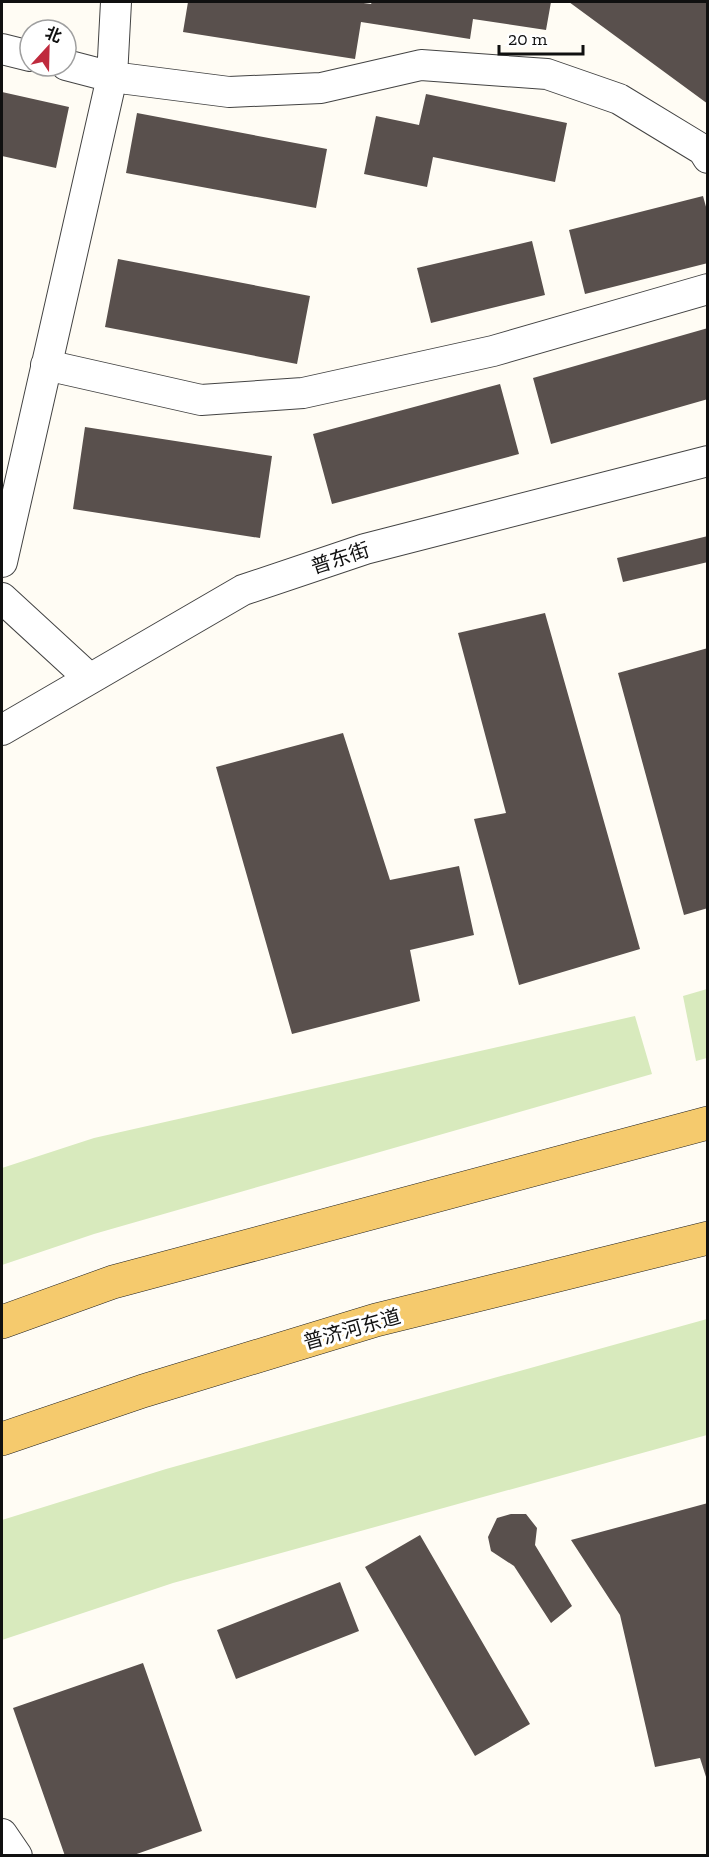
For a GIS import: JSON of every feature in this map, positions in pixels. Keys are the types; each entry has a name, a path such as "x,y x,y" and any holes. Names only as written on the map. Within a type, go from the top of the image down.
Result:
{"main road":[{"path":"2,1322 113,1282 708,1123"},
{"name":"普济河东道","path":"2,1439 143,1391 376,1320 708,1238"}],"street":[{"path":"2,562 112,77 116,2"},
{"path":"2,49 18,53"},
{"path":"78,68 112,77 229,92 321,88 421,65 547,74 619,99 703,150 708,158"},
{"path":"46,365 201,399 303,393 493,351 708,289"},
{"name":"普东街","path":"2,729 243,590 365,549 708,461"},
{"path":"2,598 89,678"},
{"path":"2,1834 17,1856"}],"green space":[{"path":"707,989 707,1058 696,1061 683,996"},
{"path":"635,1016 652,1074 94,1234 2,1265 2,1168 94,1138"},
{"path":"707,1319 707,1435 173,1583 2,1640 2,1520 166,1469"}],"building":[{"path":"188,2 356,2 371,4 372,2 551,2 546,30 473,19 470,39 361,22 355,59 183,32"},
{"path":"569,2 708,2 708,104"},
{"path":"2,92 69,107 56,168 2,156"},
{"path":"426,94 567,123 555,182 433,157 427,187 364,174 376,116 419,125"},
{"path":"137,113 327,149 316,208 126,173"},
{"path":"703,196 708,214 708,263 585,294 569,230"},
{"path":"532,241 545,295 431,323 417,268"},
{"path":"118,259 310,296 297,364 105,327"},
{"path":"708,328 708,399 551,444 533,378"},
{"path":"500,384 519,454 332,504 313,434"},
{"path":"85,427 272,456 260,538 73,509"},
{"path":"708,536 708,562 623,582 617,558"},
{"path":"545,613 640,949 519,985 474,819 506,813 458,633"},
{"path":"708,648 708,908 684,915 618,673"},
{"path":"343,733 390,880 459,866 474,935 410,950 420,1001 292,1034 216,767"},
{"path":"708,1503 707,1780 700,1758 655,1767 620,1615 571,1540"},
{"path":"511,1514 526,1514 537,1528 535,1545 572,1606 551,1623 514,1566 491,1551 488,1537 497,1518"},
{"path":"420,1535 530,1724 475,1756 365,1567"},
{"path":"340,1582 359,1631 236,1679 217,1630"},
{"path":"143,1663 202,1831 131,1856 65,1856 13,1708"}]}
